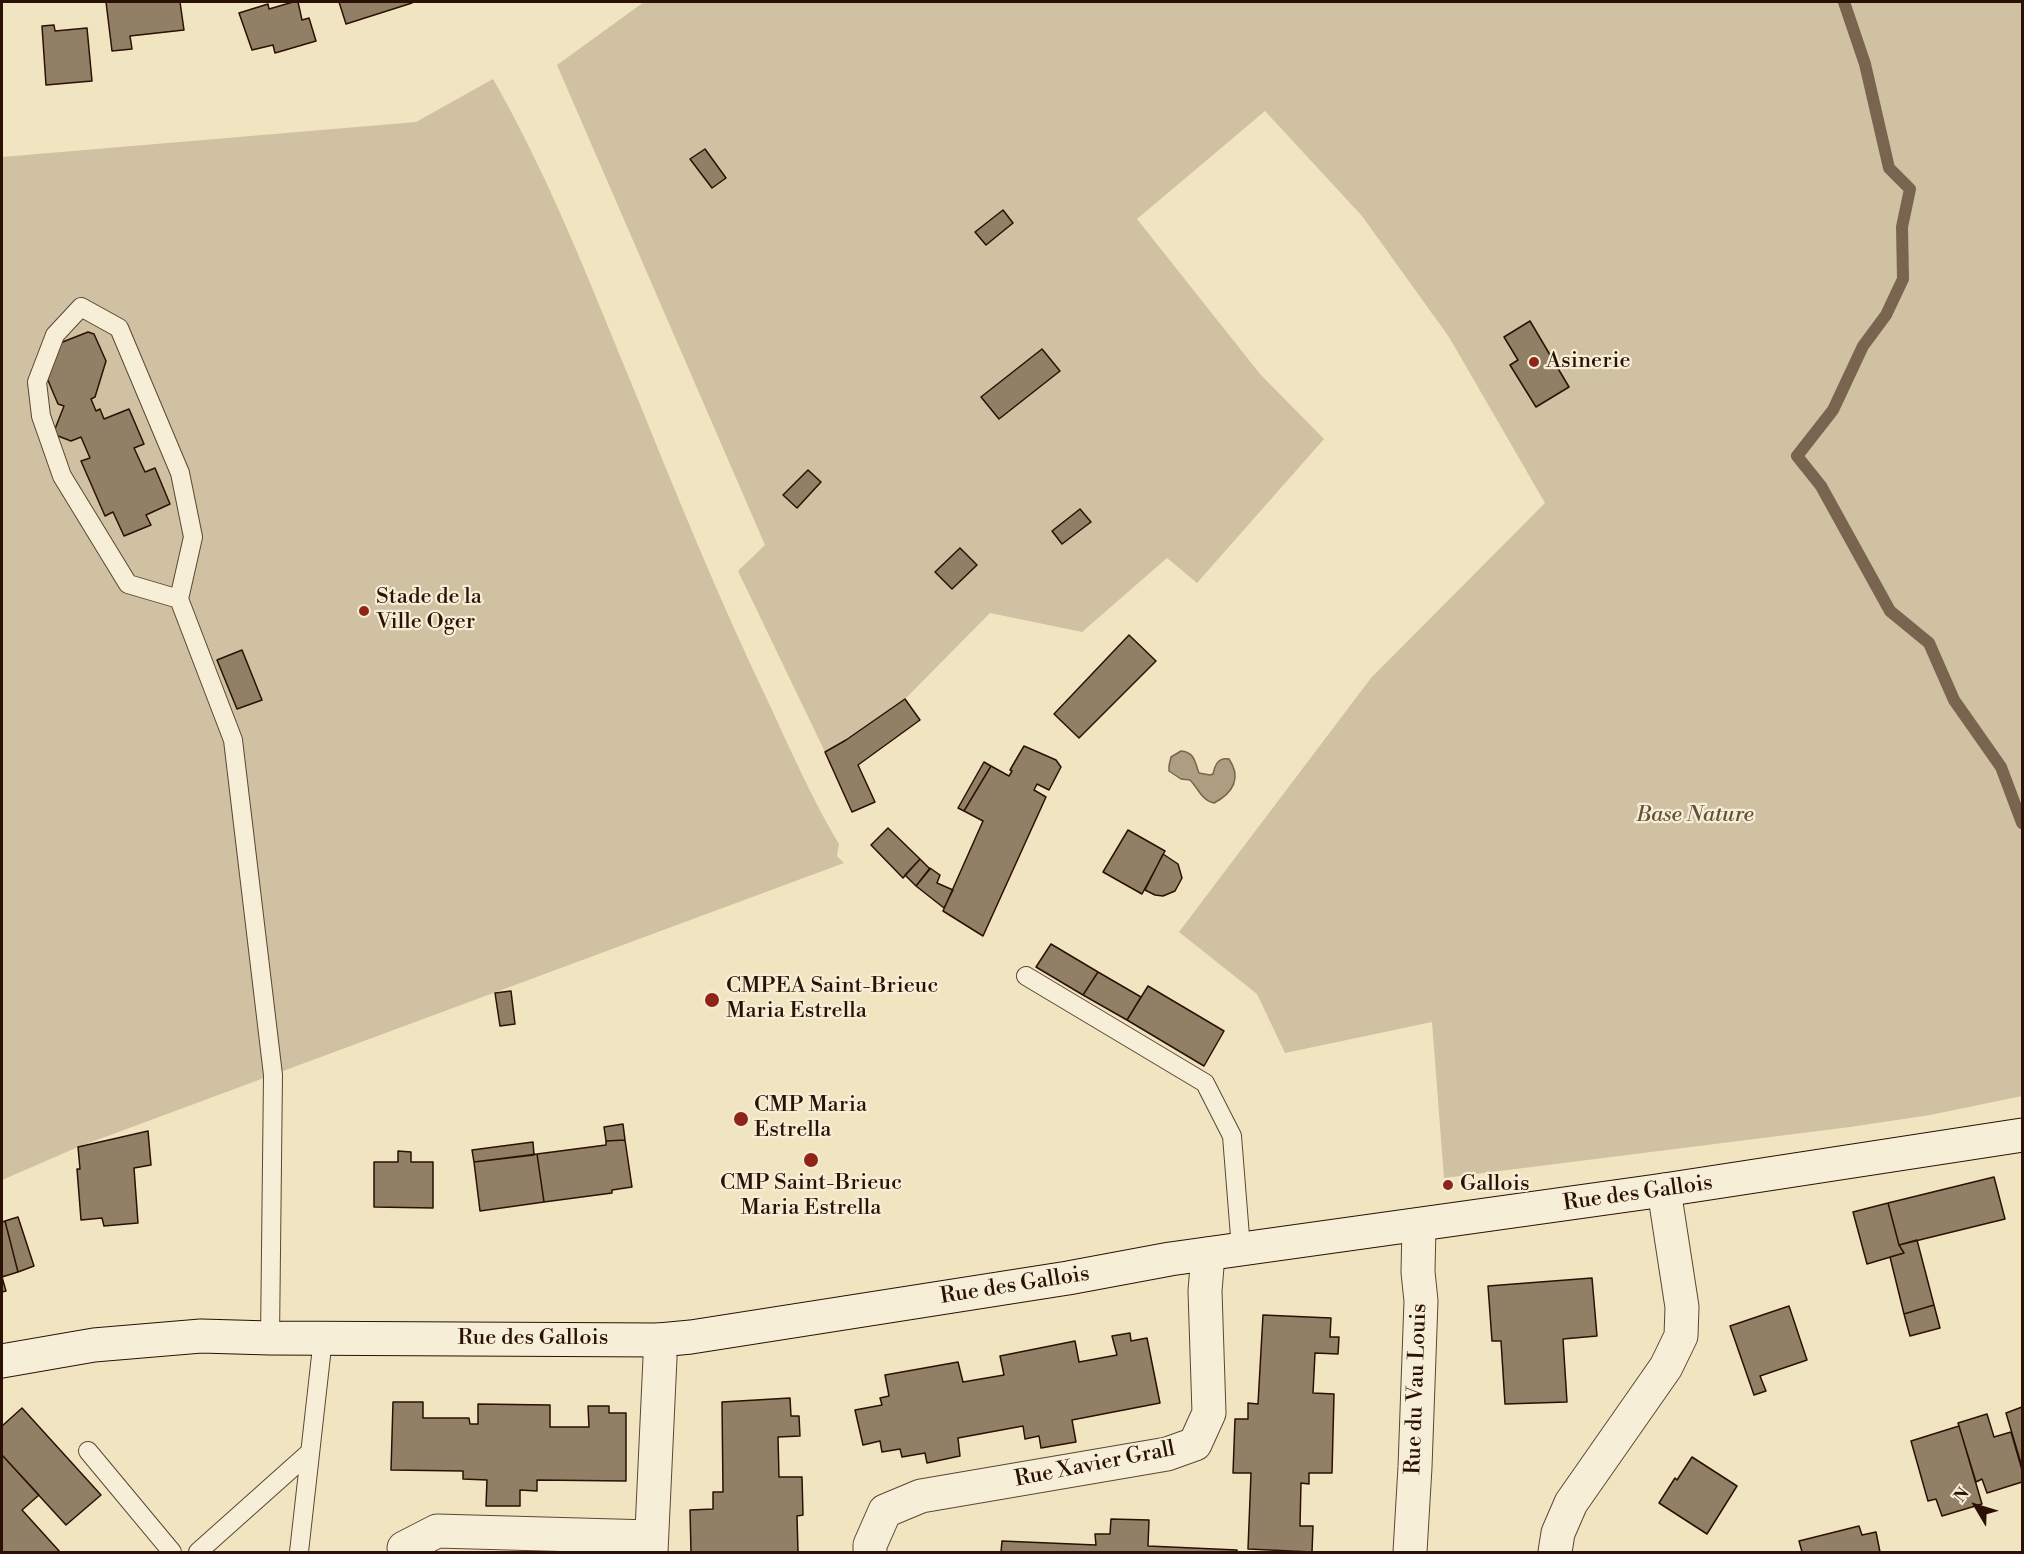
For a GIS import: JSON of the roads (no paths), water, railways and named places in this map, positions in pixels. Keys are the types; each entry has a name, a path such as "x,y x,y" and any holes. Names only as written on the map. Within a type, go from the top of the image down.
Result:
{"main road":[{"name":"Rue des Gallois","path":"2,1361 94,1345 201,1335 270,1338 659,1340 703,1335 1241,1249 1664,1190 2022,1136"},
{"path":"1555,1552 1558,1533 1571,1503 1666,1366 1681,1336 1682,1307 1664,1190"},
{"name":"Rue du Vau Louis","path":"1410,1552 1421,1301 1418,1272 1419,1224"},
{"name":"Rue Xavier Grall","path":"870,1552 870,1545 885,1511 921,1496 1167,1454 1195,1444 1209,1413 1206,1291 1208,1254"},
{"path":"404,1548 437,1532 651,1545 659,1340"}],"lane":[{"path":"179,599 128,584 62,476 41,416 37,382 44,363 55,335 81,308 119,328 180,473 193,537 179,599 233,740 273,1075 270,1338"},
{"path":"1026,976 1205,1083 1232,1136 1241,1249"},
{"path":"299,1552 323,1338"},
{"path":"88,1451 172,1552"},
{"path":"198,1552 310,1452"}],"waterway":[{"path":"1844,2 1865,64 1889,168 1910,189 1902,227 1903,279 1886,315 1863,346 1833,410 1797,456 1821,486 1890,611 1929,643 1954,700 2001,767 2022,823"}],"place":[{"name":"Asinerie","path":"1534,362"},
{"name":"Stade de la Ville Oger","path":"364,611"},
{"name":"CMPEA Saint-Brieuc Maria Estrella","path":"712,1000"},
{"name":"CMP Maria Estrella","path":"741,1119"},
{"name":"CMP Saint-Brieuc Maria Estrella","path":"811,1160"},
{"name":"Gallois","path":"1448,1185"}],"park label":[{"name":"Base Nature","path":"1695,816"}]}
